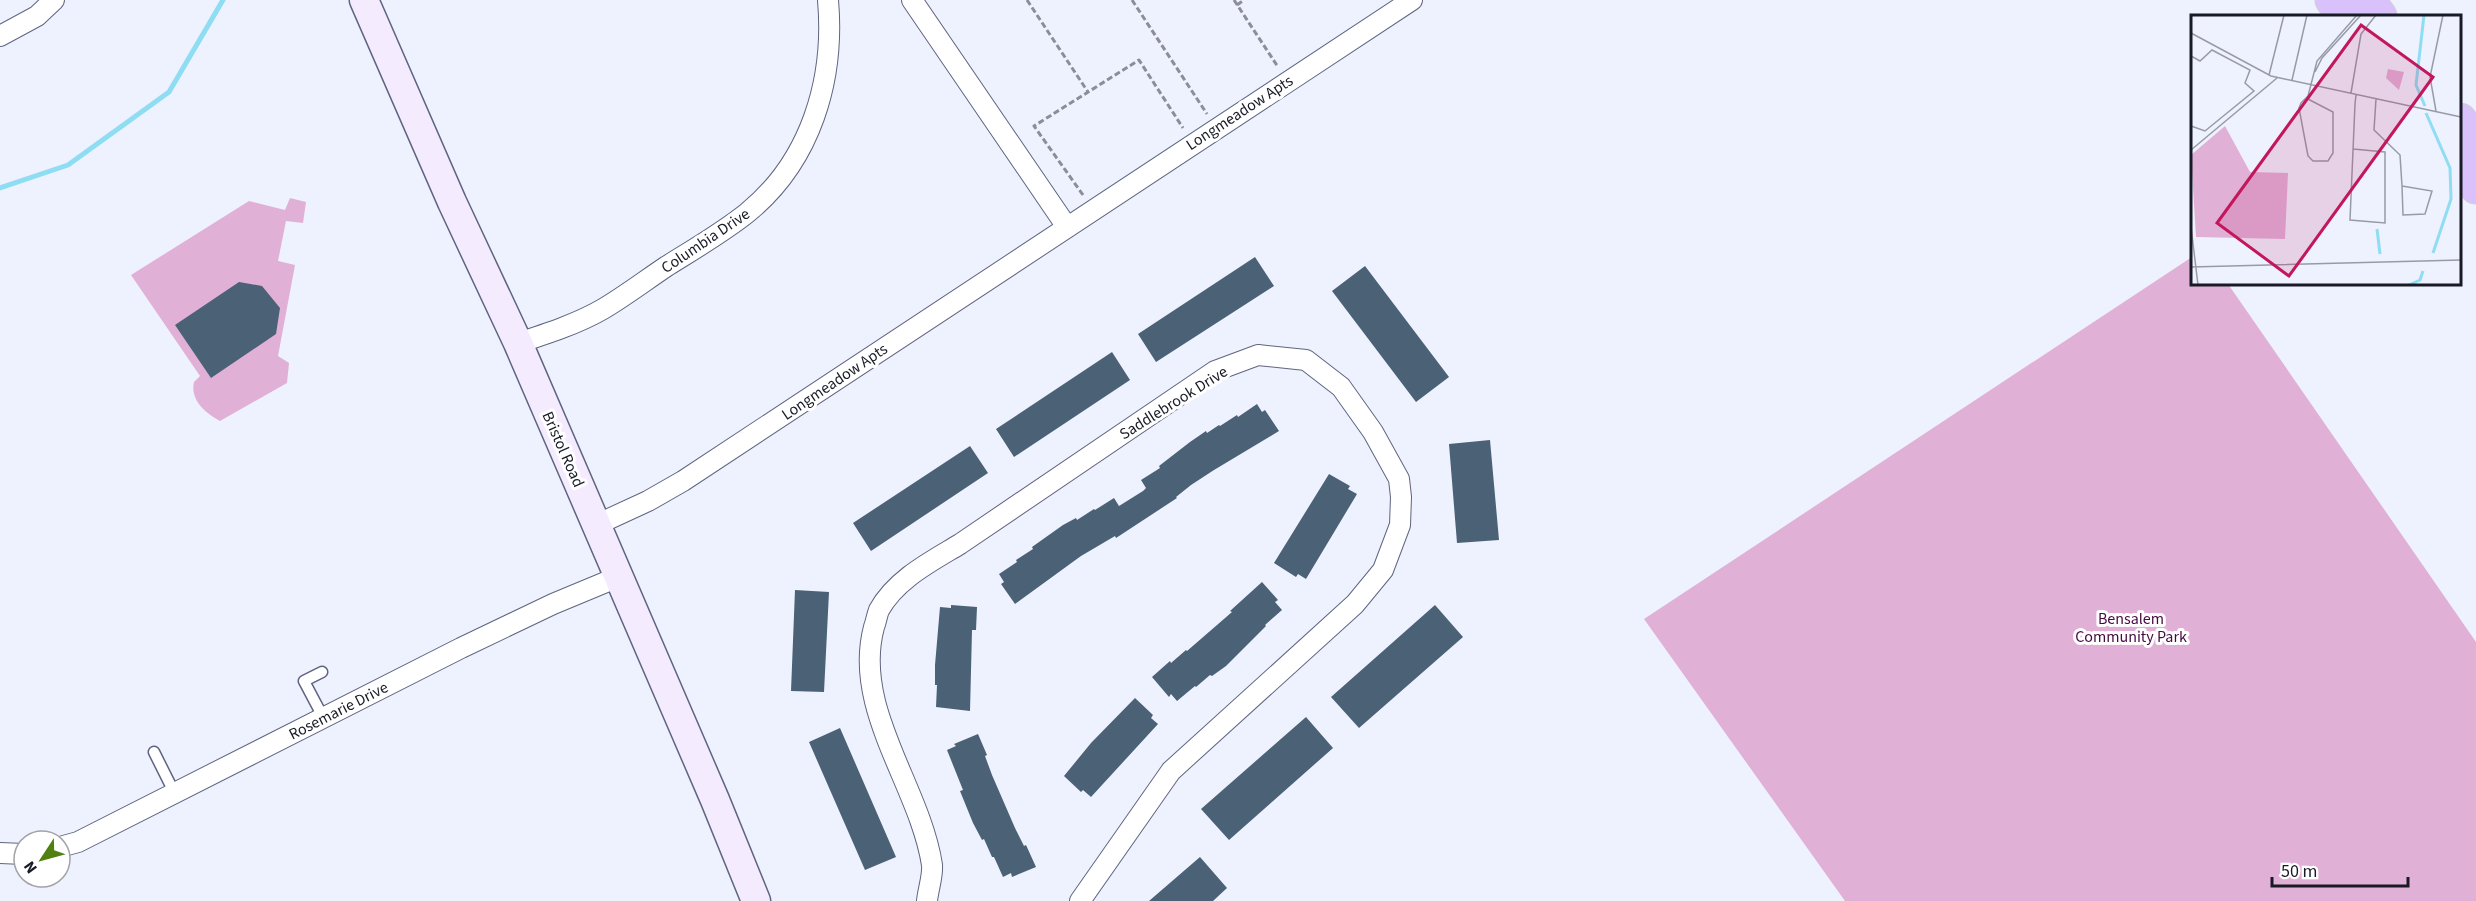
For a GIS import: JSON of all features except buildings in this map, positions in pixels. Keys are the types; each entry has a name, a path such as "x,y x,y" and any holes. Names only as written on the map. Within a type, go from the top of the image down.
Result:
{"highway":[{"path":"2332,0 2344,15"},
{"path":"2368,0 2379,15"},
{"path":"2461,121 2476,141"},
{"path":"2461,167 2476,187"}],"main road":[{"name":"Bristol Road","path":"364,0 452,202 518,343 716,800 756,901"}],"street":[{"path":"0,36 15,30 37,16 54,0"},
{"name":"Columbia Drive","path":"518,343 601,310 725,230 766,195 799,152 813,125 828,59 830,25 828,0"},
{"path":"912,0 1067,227"},
{"name":"Longmeadow Apts","path":"596,525 648,501 683,481 1192,142 1412,0"},
{"name":"Saddlebrook Drive","path":"927,901 932,868 925,833 875,703 869,648 879,610 896,589 921,567 960,544 1215,371 1258,355 1306,360 1341,387 1373,432 1399,478 1400,525 1389,560 1355,604 1171,771 1080,901"},
{"name":"Rosemarie Drive","path":"72,844 512,624 618,577"}],"lane":[{"path":"322,672 304,681 323,717"},
{"path":"154,752 174,792"}],"path":[{"path":"1027,0 1088,92"},
{"path":"1132,0 1216,127"},
{"path":"1234,0 1287,81"},
{"path":"1237,4 1244,0"},
{"path":"1093,209 1034,126 1139,60 1192,142"}],"green space":[{"path":"290,198 306,202 303,223 286,221 278,261 295,265 278,356 289,363 287,383 220,421 200,405 193,389 194,382 200,376 131,275 249,201 285,210"},
{"name":"Bensalem Community Park","path":"2191,258 2191,285 2229,285 2476,642 2476,901 1845,901 1644,619"}],"waterway":[{"path":"0,188 68,165 169,92 223,0"}]}
